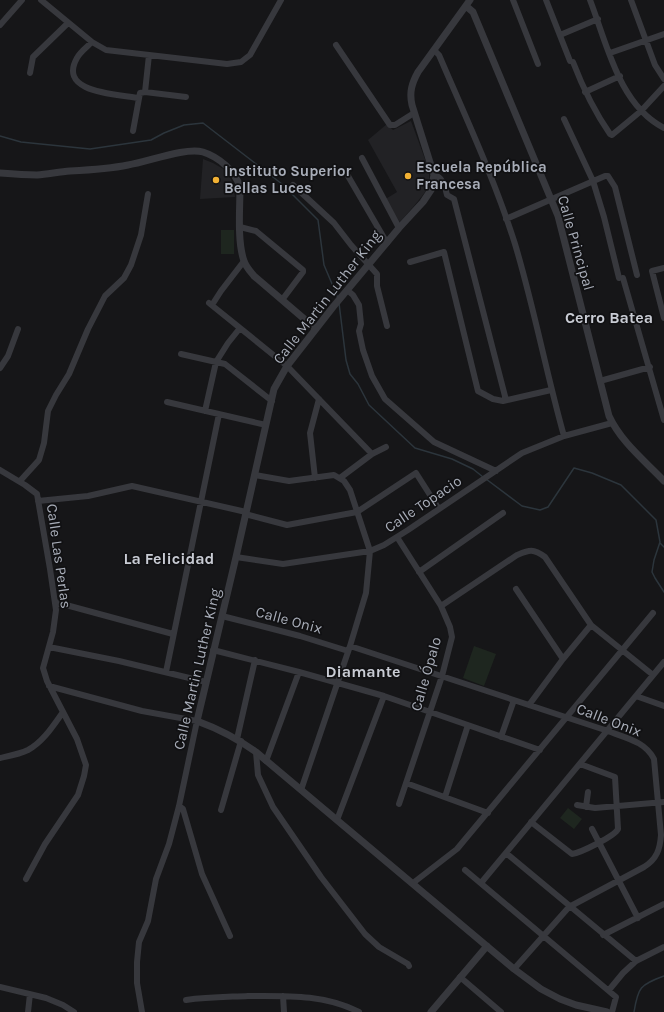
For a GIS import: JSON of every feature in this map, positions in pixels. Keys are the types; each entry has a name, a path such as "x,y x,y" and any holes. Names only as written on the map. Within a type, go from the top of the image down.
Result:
{"street":[{"path":"0,25 22,0"},
{"path":"41,0 92,42 106,50 226,64 241,62 250,55 281,0"},
{"path":"514,0 538,64"},
{"path":"546,0 585,92 598,117 610,134 612,135 641,111 664,86"},
{"path":"590,0 610,53 629,95 641,111 653,122 664,128"},
{"path":"631,0 655,66 664,79"},
{"path":"468,3 414,80 410,97 434,175 438,176 442,180 447,195 454,199 506,400"},
{"name":"Calle Principal","path":"468,3 558,216 612,423 615,430 622,438 664,481"},
{"path":"560,35 598,19"},
{"path":"30,73 33,57 68,23"},
{"path":"610,53 664,34"},
{"path":"92,42 78,57 74,66 73,73 76,81 85,87 138,98"},
{"path":"336,45 390,125 395,126 414,112"},
{"path":"434,50 440,56 499,195 528,294 551,390 564,436"},
{"path":"145,92 149,56"},
{"path":"585,92 620,76"},
{"path":"133,131 140,93 145,92 186,97"},
{"path":"564,119 593,181 621,278 650,367 664,420"},
{"path":"0,173 36,175 102,169 130,165 166,156 192,152 203,152 216,158 231,170 238,178 240,187 241,246 244,260 248,268 254,276 316,329"},
{"path":"362,158 399,228"},
{"name":"Calle Martin Luther King","path":"142,1012 137,983 137,962 140,942 148,921 156,879 169,844 179,806 197,721 274,389 287,366 333,307 427,196 434,182 434,175"},
{"path":"348,176 387,242"},
{"path":"506,219 604,176 608,176 615,187 637,275"},
{"path":"292,185 334,222 368,265 377,274 377,286 387,326"},
{"path":"20,481 39,460 44,443 48,412 56,395 70,374 88,329 105,296 124,278 131,265 141,235 148,194"},
{"path":"240,227 256,231 303,270 282,300"},
{"path":"410,262 444,252 478,391 493,399 503,401 551,390"},
{"path":"244,260 210,304 287,366 372,454"},
{"path":"664,268 652,271 664,318"},
{"path":"345,292 353,295 359,305 361,324 360,331 363,350 372,376 385,400 434,442 496,471"},
{"path":"205,411 216,362 240,328"},
{"path":"0,368 8,356 18,329"},
{"path":"181,354 225,364 272,401"},
{"path":"600,381 650,367"},
{"path":"315,478 310,433 319,399"},
{"path":"167,402 266,425"},
{"path":"166,672 219,414"},
{"name":"Calle Topacio","path":"236,557 283,564 370,551 397,537 522,453 564,436 612,423"},
{"path":"340,478 372,454 386,447"},
{"name":"Calle Las Perlas","path":"0,470 20,481 37,494 56,610 53,632 43,668 49,686 77,739 86,765 78,795 45,844 26,879"},
{"path":"38,501 88,496 132,486 201,501 287,525 358,512 416,473 439,509"},
{"path":"255,475 289,481 334,475 340,478 350,490 370,551 366,593 337,684 300,790"},
{"path":"419,572 502,513"},
{"name":"Calle Ópalo","path":"397,537 441,606 450,627 452,637 442,676 398,804"},
{"path":"441,606 517,555 533,550 545,557 592,625 653,675"},
{"path":"516,589 563,659"},
{"path":"55,602 173,634"},
{"path":"413,883 457,849 568,718 654,613"},
{"name":"Calle Onix","path":"222,616 349,648 442,676 608,731 641,744 650,751 654,759 661,802 660,846 657,855 652,862 569,907 514,969"},
{"path":"529,705 563,659 592,625"},
{"path":"48,647 206,682"},
{"path":"214,650 384,696 540,750"},
{"path":"220,810 239,740 255,660"},
{"path":"481,883 664,662"},
{"path":"266,761 299,672"},
{"path":"49,686 142,711 197,721 218,728 239,740 256,752 338,820 514,969 541,989 576,1005 607,1012"},
{"path":"338,820 384,696"},
{"path":"636,696 664,706"},
{"path":"501,736 514,700"},
{"path":"0,758 23,752 33,747 43,738 63,712"},
{"path":"446,797 468,725"},
{"path":"256,752 258,775 269,800 282,822 318,873 365,934 376,945 410,966"},
{"path":"531,822 572,854 599,842 618,831 615,777 580,764"},
{"path":"406,783 488,813"},
{"path":"586,807 588,792"},
{"path":"577,805 595,808 661,802"},
{"path":"179,806 183,809 202,874 230,936"},
{"path":"592,829 638,918"},
{"path":"506,854 636,961"},
{"path":"465,870 609,990 616,997 612,1012"},
{"path":"603,935 664,904"},
{"path":"441,1012 433,1010 487,946"},
{"path":"609,990 623,973 636,961 664,947"},
{"path":"460,977 501,1012"},
{"path":"0,987 46,998 63,1005 74,1012"},
{"path":"28,1012 30,1005 30,994"},
{"path":"283,996 284,1012"},
{"path":"186,1000 205,997 283,996 320,998 346,1005 359,1012"}],"shaded area":[{"name":"Escuela República Francesa","path":"411,121 429,170 429,182 426,191 398,224 384,200 397,192 368,140 387,124 393,130"},
{"name":"Instituto Superior Bellas Luces","path":"203,159 227,171 233,184 235,197 200,199"},
{"path":"221,230 234,230 234,254 221,254"},
{"path":"474,646 496,654 484,686 463,678"},
{"path":"568,808 582,819 574,829 560,818"}],"waterway":[{"path":"0,136 21,142 90,149 151,140 184,125 203,123 282,184 318,220 324,265 338,298"},
{"path":"339,303 346,360 350,374 358,384 369,405 415,448 452,459 473,469 483,477"},
{"path":"486,479 522,506 540,510 548,507 574,468 592,473 621,485 656,520 660,542 652,572 664,592"},
{"path":"660,543 664,547"},
{"path":"634,1012 637,997 642,988 650,982 664,976"}],"place":[{"name":"Escuela República Francesa","path":"408,176"},
{"name":"Instituto Superior Bellas Luces","path":"216,180"}],"district":[{"name":"Cerro Batea","path":"609,317"},
{"name":"La Felicidad","path":"169,558"},
{"name":"Diamante","path":"363,671"}]}
